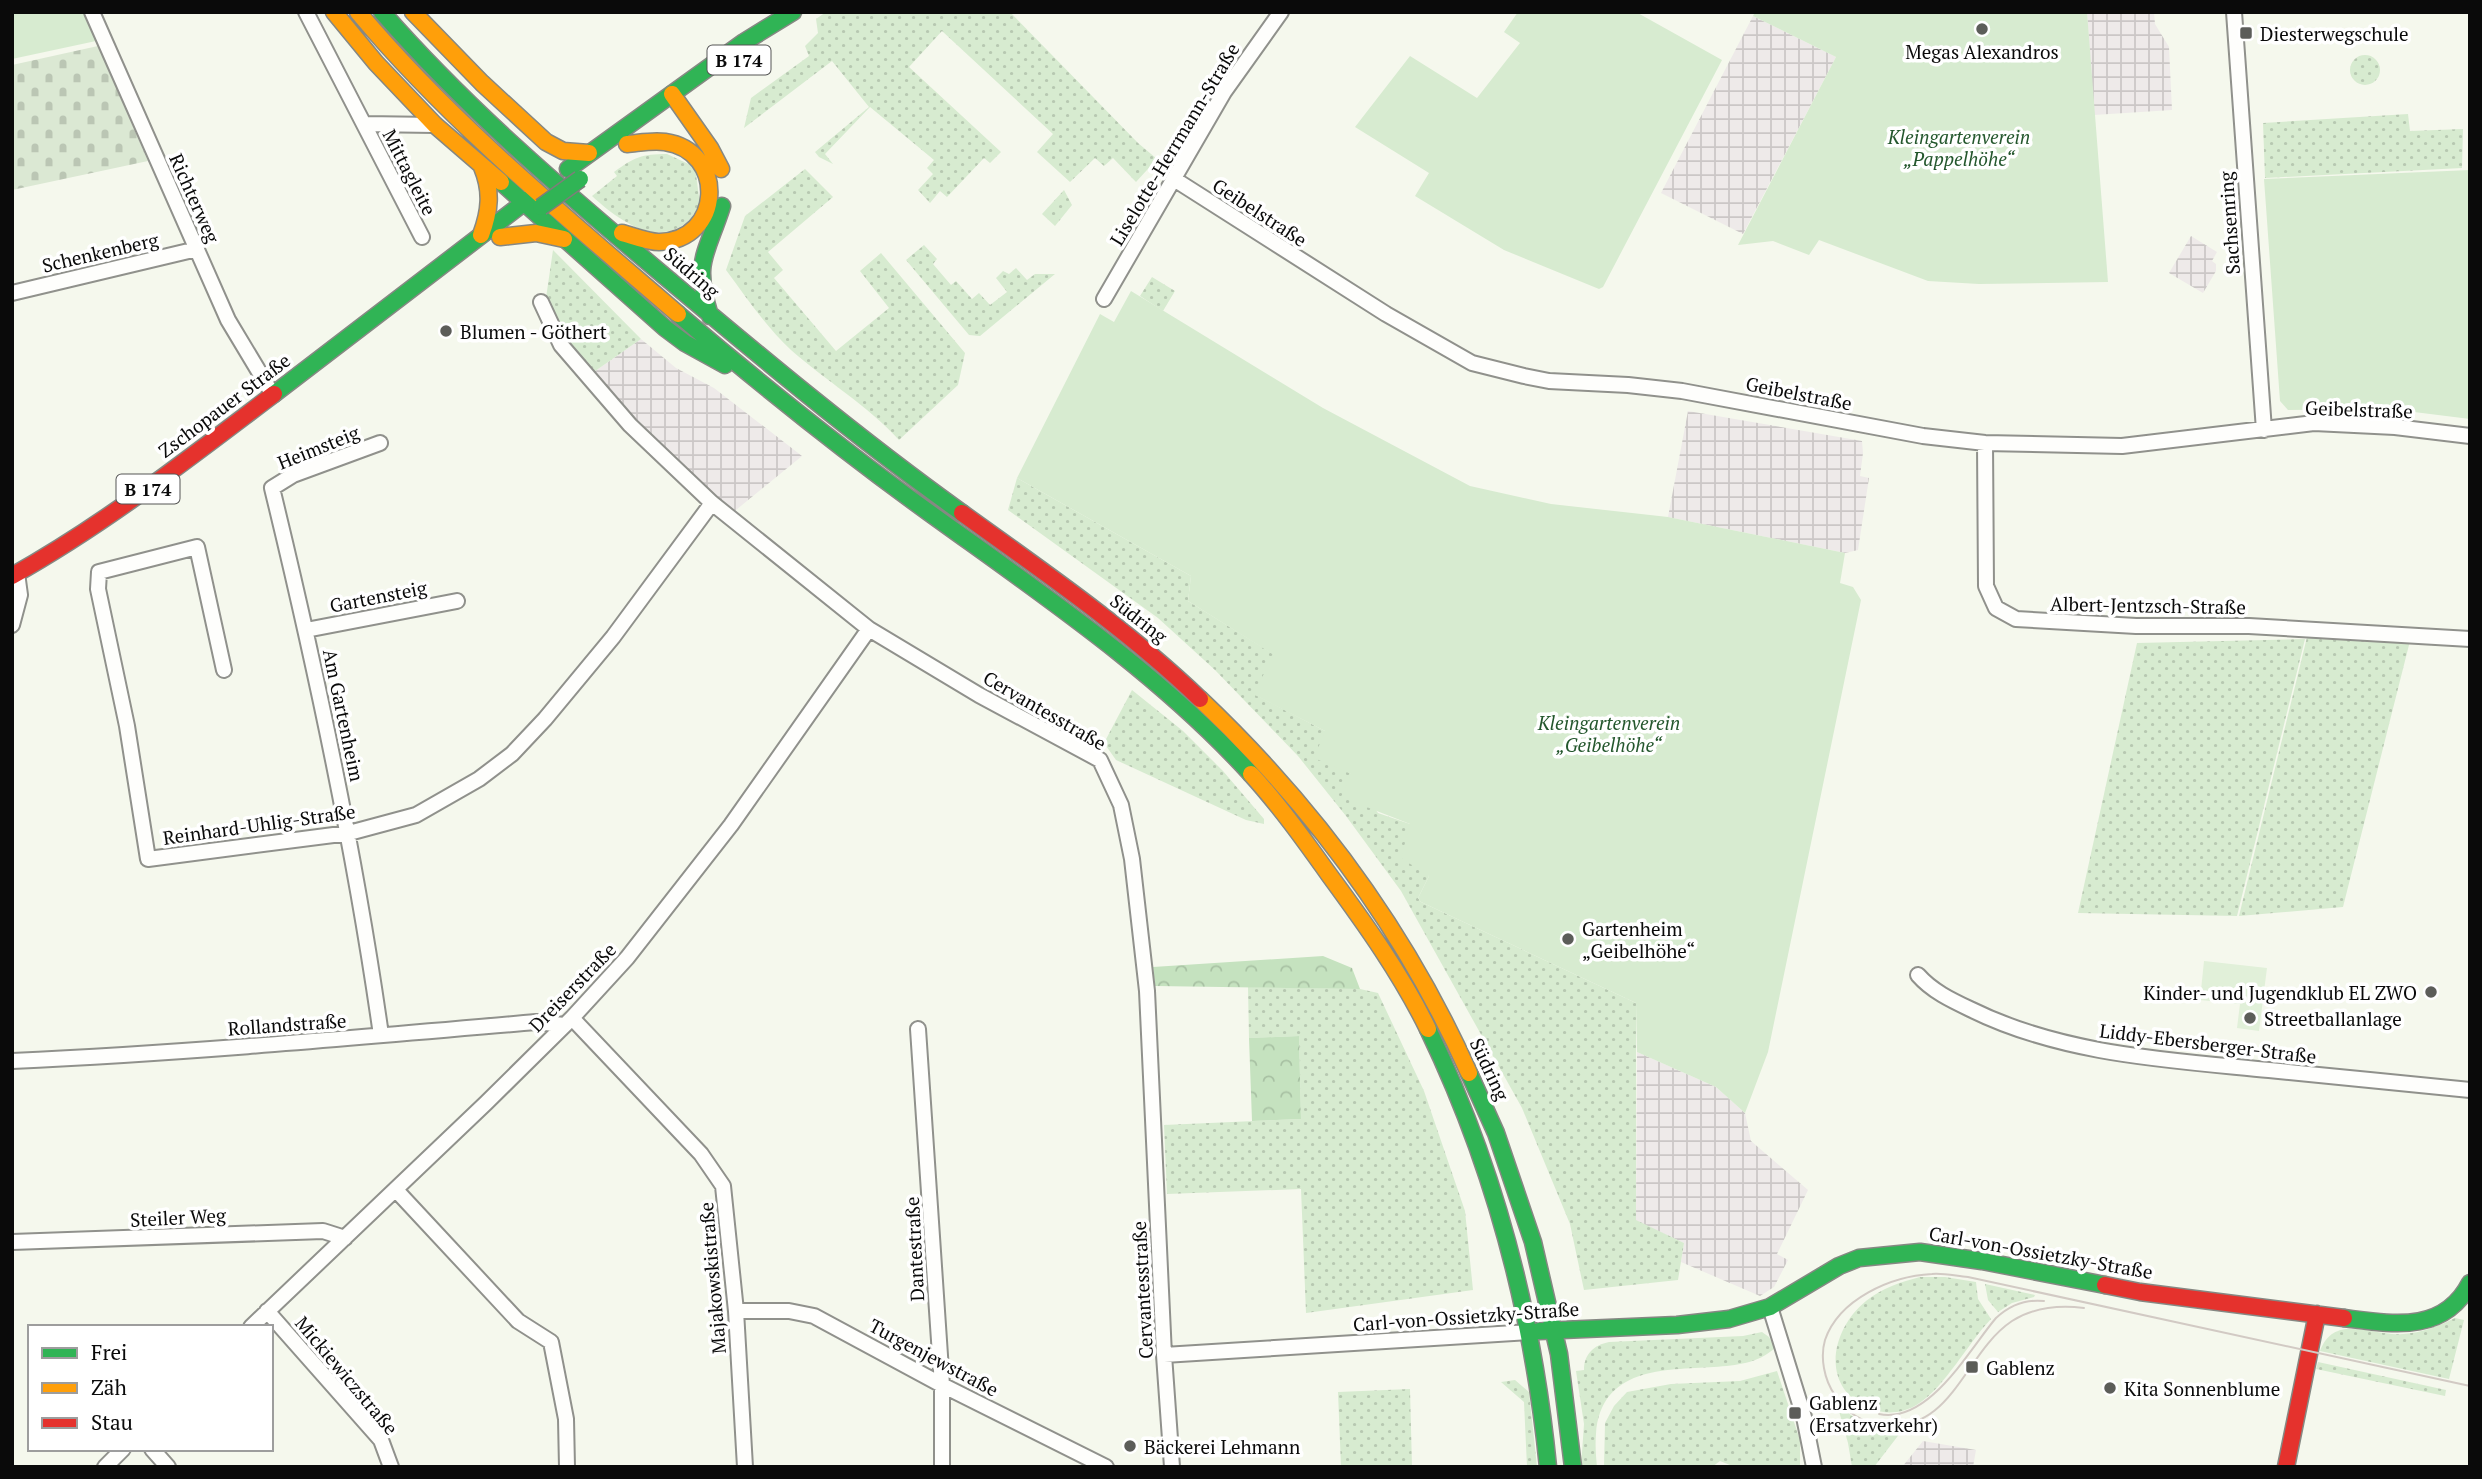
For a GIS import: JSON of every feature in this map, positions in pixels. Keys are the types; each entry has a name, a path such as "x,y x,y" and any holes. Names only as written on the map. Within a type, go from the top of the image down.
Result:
{"main road":[{"path":"334,12 376,63 435,125 482,167 532,204 564,239 685,343 761,383"},
{"name":"Südring","path":"358,12 388,49 452,115 640,282 837,444 1005,566 1148,676 1246,768 1292,823 1375,936 1418,1009 1455,1089 1510,1248 1530,1332 1541,1396 1548,1467"},
{"name":"Südring","path":"382,12 460,97 710,316 847,429 1015,550 1168,668 1217,713 1291,792 1325,833 1385,917 1446,1023 1478,1091 1515,1184 1535,1248 1563,1368 1573,1467"},
{"path":"413,12 482,83 546,142 563,151 589,153"},
{"name":"Zschopauer Straße","path":"574,174 589,153 754,49 794,12"},
{"path":"676,99 719,164 724,182 724,199 701,272 701,285 710,316"},
{"name":"Zschopauer Straße","path":"15,574 114,514 417,286 481,234 532,204 574,174 627,144 676,99"},
{"path":"601,223 649,243 672,242 701,223 710,202 709,179 705,168 690,150 680,144 660,139 627,144"},
{"path":"481,234 491,204 490,186 482,167"},
{"name":"Zschopauer Straße","path":"417,286 449,271 500,237 532,204"},
{"path":"500,237 536,233 564,239"},
{"name":"Carl-von-Ossietzky-Straße","path":"1530,1332 1677,1325 1729,1319 1770,1307 1839,1266 1859,1258 1920,1252 1974,1259 2140,1292 2389,1324 2430,1321 2440,1317 2457,1305 2470,1283"},
{"path":"2286,1467 2317,1314"}],"street":[{"name":"Richterweg","path":"92,12 228,320 273,395"},
{"name":"Mittagleite","path":"306,12 422,237"},
{"name":"Liselotte-Herrmann-Straße","path":"1104,299 1224,92 1281,12"},
{"name":"Sachsenring","path":"2234,12 2264,430"},
{"name":"Mittagleite","path":"364,124 435,125"},
{"name":"Geibelstraße","path":"1174,179 1327,278 1472,363 1549,381 1682,391 1923,436 1984,443 2122,446 2314,422 2395,427 2470,436"},
{"name":"Schenkenberg","path":"12,293 197,249"},
{"name":"Cervantesstraße","path":"541,302 561,345 631,425 712,503 869,629 979,695 1100,760 1121,805 1132,859 1147,991 1164,1355 1172,1467"},
{"name":"Heimsteig","path":"272,488 293,475 380,443"},
{"name":"Albert-Jentzsch-Straße","path":"1984,443 1986,586 1996,608 2016,620 2136,626 2249,626 2470,639"},
{"name":"Am Gartenheim","path":"272,488 306,630 349,833 382,1035"},
{"name":"Reinhard-Uhlig-Straße","path":"224,670 197,547 99,572 98,589 127,726 148,859 349,833 416,815 480,779 512,754 545,719 612,637 712,503"},
{"name":"Zschopauer Straße","path":"12,625 20,595 15,574"},
{"name":"Gartensteig","path":"306,630 457,601"},
{"name":"Dreiserstraße","path":"253,1325 568,1022 627,958 684,888 869,629"},
{"name":"Liddy-Ebersberger-Straße","path":"1917,975 1927,985 1951,1000 1998,1023 2053,1041 2149,1059 2470,1090"},
{"name":"Rollandstraße","path":"12,1061 132,1055 536,1022 568,1022"},
{"name":"Majakowskistraße","path":"568,1022 701,1154 723,1186 736,1311 745,1467"},
{"name":"Dantestraße","path":"918,1029 942,1385 942,1467"},
{"path":"396,1190 518,1321 551,1342 566,1419 568,1467"},
{"name":"Steiler Weg","path":"12,1242 323,1231 345,1238"},
{"path":"1770,1307 1804,1417 1814,1467"},
{"name":"Mickiewiczstraße","path":"267,1311 376,1433 388,1454 391,1467"},
{"name":"Turgenjewstraße","path":"736,1311 789,1311 814,1317 1106,1467"},
{"name":"Carl-von-Ossietzky-Straße","path":"1164,1355 1530,1332"},
{"path":"105,1467 121,1451"},
{"path":"154,1451 168,1467"}],"shaded area":[{"path":"2087,12 2154,12 2155,24 2169,47 2172,110 2094,115"},
{"path":"1753,16 1836,57 1743,234 1661,193"},
{"path":"2191,236 2217,252 2212,261 2216,264 2216,271 2203,293 2169,273"},
{"path":"641,339 676,368 714,388 802,456 725,519 588,376"},
{"path":"1688,411 1862,441 1860,476 1869,478 1858,550 1845,553 1668,517"},
{"path":"1637,1052 1716,1087 1745,1113 1751,1141 1808,1190 1777,1254 1788,1260 1774,1287 1760,1296 1681,1262 1684,1243 1636,1221"},
{"path":"1923,1441 1976,1450 1973,1467 1902,1467"}],"green space":[{"path":"12,12 83,12 96,41 12,59"},
{"path":"826,12 1010,12 1138,143 1157,159 1136,182 1113,158 1104,166 1095,158 1070,182 1037,152 1053,134 942,31 909,67 1001,152 990,163 984,158 947,197 940,191 930,203 918,190 933,174 927,168 934,160 870,107 825,154 833,164 819,157 815,152 869,107 832,61 744,128 751,98 809,56 805,46 818,33 816,19"},
{"path":"1518,12 1636,12 1722,60 1603,287 1599,289 1504,250 1415,196 1429,173 1355,127 1410,56 1477,98 1520,43 1504,32"},
{"name":"Kleingartenverein „Pappelhöhe“","path":"1755,12 2087,12 2108,282 1979,284 1928,281 1819,240 1809,255 1773,241 1738,245 1836,57 1753,16"},
{"path":"98,46 148,161 12,190 12,65"},
{"path":"2365,55 2376,59 2380,70 2376,81 2365,85 2354,81 2350,70 2354,59"},
{"path":"2408,114 2410,131 2463,129 2462,168 2265,178 2263,123"},
{"path":"667,154 695,167 700,204 689,220 675,229 662,232 637,227 592,196 617,176 614,172 627,163 639,157"},
{"path":"805,169 833,197 768,252 783,270 774,278 836,351 889,308 860,271 881,253 965,353 958,385 899,440 874,416 782,341 726,270 745,216"},
{"path":"2470,170 2470,419 2390,409 2288,410 2280,401 2264,179"},
{"path":"1064,190 1072,205 1055,226 1042,214"},
{"path":"924,245 937,259 933,264 951,285 956,281 972,299 979,293 990,305 1007,292 996,278 1003,271 1009,274 1016,268 1027,280 1035,274 1055,274 980,336 969,335 906,260"},
{"path":"553,250 641,339 588,376 564,343 546,298"},
{"path":"1152,277 1175,291 1163,311 1140,296"},
{"name":"Kleingartenverein „Geibelhöhe“","path":"1131,291 1323,408 1470,486 1551,504 1668,517 1845,553 1840,583 1853,587 1861,600 1768,1052 1745,1113 1716,1087 1637,1052 1636,1003 1421,902 1418,898 1429,876 1401,858 1410,824 1341,797 1351,774 1314,758 1325,731 1253,694 1274,655 1188,601 1191,576 1017,478 1100,314 1114,322"},
{"path":"1017,478 1191,576 1188,601 1275,655 1254,694 1325,731 1378,813 1410,824 1429,876 1418,898 1421,902 1636,1003 1636,1220 1684,1243 1678,1280 1584,1290 1570,1224 1522,1108 1401,891 1298,756 1215,670 1158,618 1008,510"},
{"path":"2307,637 2410,641 2343,907 2239,916"},
{"path":"2305,639 2237,916 2078,913 2137,643"},
{"path":"1132,690 1183,731 1223,771 1264,819 1264,824 1246,820 1116,760 1104,743"},
{"path":"1323,956 1352,968 1360,989 1155,986 1153,967"},
{"path":"2204,961 2267,968 2259,1031 2237,1028 2240,1004 2200,1000"},
{"path":"1248,987 1360,989 1378,993 1424,1091 1465,1211 1473,1290 1306,1313 1301,1189 1167,1194 1164,1125 1301,1119 1299,1036 1249,1038"},
{"path":"1299,1036 1301,1119 1252,1121 1249,1038"},
{"path":"1920,1277 1945,1277 1976,1282 1978,1299 1991,1319 1938,1387 1918,1404 1895,1412 1872,1409 1855,1400 1844,1388 1837,1374 1838,1343 1844,1327 1866,1301 1892,1286"},
{"path":"1985,1284 2035,1295 2012,1303 1998,1312 1988,1300"},
{"path":"2455,1318 2464,1320 2449,1379 2320,1351 2327,1339 2335,1332 2345,1329 2391,1334 2410,1333 2430,1329"},
{"path":"1762,1332 1769,1337 1775,1348 1754,1361 1656,1372 1638,1376 1622,1384 1600,1412 1596,1438 1597,1467 1581,1467 1584,1424 1576,1371 1584,1370 1586,1359 1594,1348 1609,1342 1743,1336"},
{"path":"2318,1362 2446,1390 2445,1396 2316,1369"},
{"path":"1777,1371 1800,1440 1800,1467 1735,1467 1720,1461 1712,1467 1604,1467 1605,1423 1614,1406 1627,1392 1671,1384 1740,1381"},
{"path":"1515,1380 1529,1392 1537,1467 1527,1467 1524,1402 1501,1382"},
{"path":"1410,1389 1412,1467 1341,1467 1338,1392"},
{"path":"1837,1404 1868,1424 1904,1428 1874,1467 1852,1467"}],"tram line":[{"path":"2084,1308 2047,1308 2012,1321 1981,1352 1942,1404 1926,1417 1907,1424 1875,1424 1855,1416 1839,1401 1826,1375 1823,1361 1825,1340 1832,1325 1854,1302 1868,1292 1900,1279 1937,1274 1968,1277 2470,1386"},
{"path":"1879,1414 1897,1414 1914,1408 1931,1397 1960,1366 2001,1313 2024,1302 2044,1301"}],"traffic: fast":[{"path":"382,12 480,114 584,208 807,394 962,513"},
{"path":"568,169 744,42 793,12"},
{"path":"541,207 580,179"},
{"path":"501,182 665,328 685,343 725,365"},
{"path":"274,394 530,198"},
{"path":"710,316 702,283 702,270 722,206"},
{"path":"678,314 832,440 1137,667 1177,701 1251,774"},
{"path":"1428,1029 1473,1135 1508,1243 1532,1354 1548,1467"},
{"path":"1469,1073 1496,1133 1533,1242 1559,1354 1573,1467"},
{"path":"1539,1331 1677,1325 1729,1319 1770,1307 1839,1266 1859,1258 1920,1252 2105,1285"},
{"path":"2344,1318 2398,1323 2431,1318 2446,1311 2470,1283"}],"traffic: slow":[{"path":"334,12 376,63 435,125 501,182"},
{"path":"358,12 394,53 471,131 678,314"},
{"path":"413,12 482,83 546,142 563,151 589,153"},
{"path":"672,94 710,148 721,169"},
{"path":"622,233 655,242 680,238 696,227 705,212 709,195 707,177 699,161 685,149 660,141 627,144"},
{"path":"481,235 489,201 482,167"},
{"path":"500,237 536,233 564,239"},
{"path":"1200,699 1281,783 1353,873 1416,969 1469,1073"},
{"path":"1251,774 1292,824 1370,931 1395,969 1428,1029"}],"traffic: jam":[{"path":"12,576 80,535 274,394"},
{"path":"962,513 1114,625 1200,699"},
{"path":"2105,1285 2140,1292 2344,1318"},
{"path":"2286,1467 2317,1314"}],"place":[{"name":"Megas Alexandros","path":"1982,29"},
{"name":"Diesterwegschule","path":"2246,33"},
{"name":"Blumen - Göthert","path":"446,331"},
{"name":"Gartenheim „Geibelhöhe“","path":"1568,939"},
{"name":"Kinder- und Jugendklub EL ZWO","path":"2431,992"},
{"name":"Streetballanlage","path":"2250,1018"},
{"name":"Gablenz","path":"1972,1367"},
{"name":"Kita Sonnenblume","path":"2110,1388"},
{"name":"Gablenz (Ersatzverkehr)","path":"1795,1413"},
{"name":"Bäckerei Lehmann","path":"1130,1446"}]}
